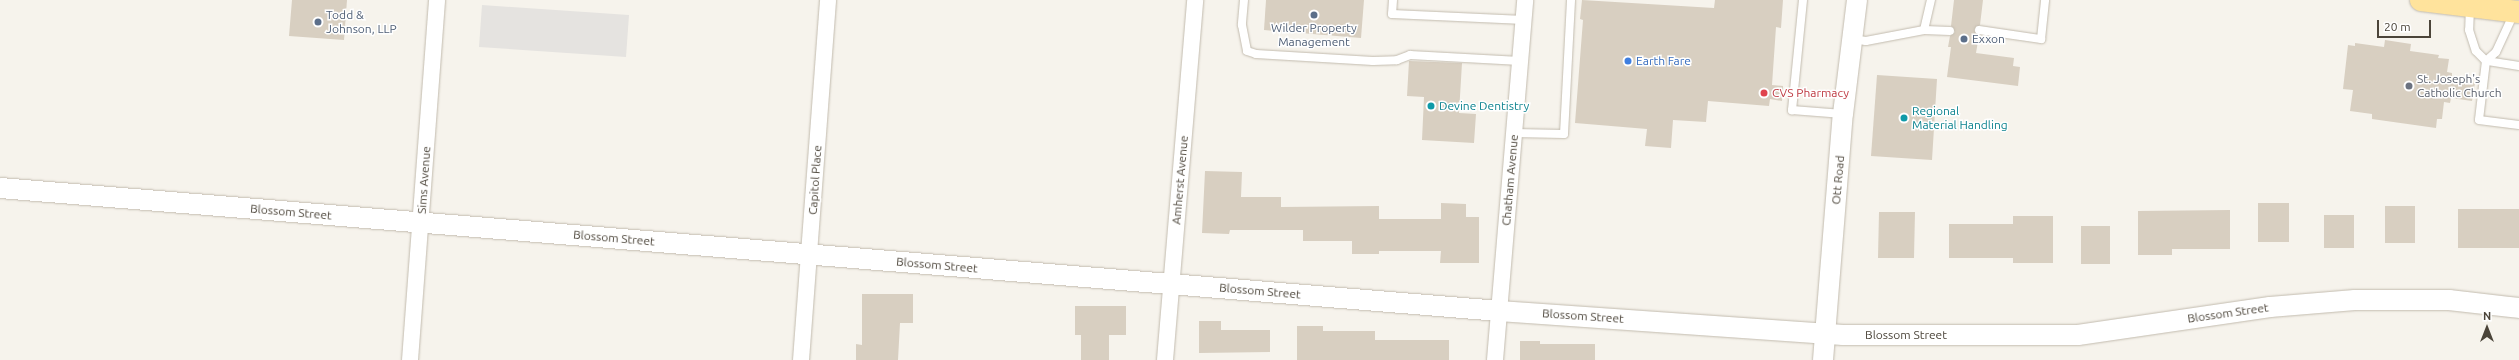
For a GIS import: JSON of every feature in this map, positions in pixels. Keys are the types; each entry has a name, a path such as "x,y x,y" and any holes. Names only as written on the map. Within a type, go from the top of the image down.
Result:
{"main road":[{"path":"2421,0 2517,11"}],"street":[{"name":"Sims Avenue","path":"410,360 437,0"},
{"name":"Capitol Place","path":"801,360 828,0"},
{"name":"Amherst Avenue","path":"1165,360 1195,0"},
{"name":"Chatham Avenue","path":"1495,360 1525,0"},
{"name":"Ott Road","path":"1823,360 1843,114 1851,39 1857,0"},
{"name":"Blossom Street","path":"0,188 1499,311 1825,334 2078,335 2270,306 2355,300 2449,300 2519,308"}],"lane":[{"path":"1244,0 1242,25 1247,51 1256,54 1373,61 1396,60 1410,54 1520,61"},
{"path":"1393,0 1392,14 1524,20"},
{"path":"1514,134 1564,134 1571,0"},
{"path":"1803,0 1792,110 1843,114"},
{"path":"1924,30 1931,0"},
{"path":"1979,30 2041,39 2045,0"},
{"path":"2470,6 2469,30 2476,51 2486,61 2519,66"},
{"path":"2517,11 2496,52 2486,61 2479,120 2519,125"},
{"path":"1851,39 1866,41 1924,30 1950,30"}],"shaded area":[{"path":"482,5 629,15 626,57 479,47"}],"building":[{"name":"Todd & Johnson, LLP","path":"292,0 347,0 344,40 289,36"},
{"name":"Wilder Property Management","path":"1266,0 1364,0 1361,38 1264,30"},
{"path":"1582,0 1714,8 1715,0 1783,0 1781,28 1776,27 1772,85 1783,86 1782,101 1770,99 1769,106 1708,101 1706,122 1673,120 1671,148 1645,146 1647,129 1575,123 1583,20 1580,19"},
{"name":"Exxon","path":"1954,0 1983,0 1980,25 1974,30 1979,35 1976,53 2014,58 2013,66 2020,67 2018,86 1947,77 1951,47 1948,47 1950,36 1955,32 1951,26"},
{"name":"St. Joseph's Catholic Church","path":"2385,40 2411,44 2410,51 2439,55 2438,58 2449,59 2447,72 2452,73 2452,79 2475,83 2472,101 2451,98 2450,103 2444,102 2442,119 2437,119 2436,128 2372,119 2372,114 2350,111 2353,90 2343,89 2348,45 2355,46 2355,43 2384,47"},
{"name":"Devine Dentistry","path":"1409,61 1462,63 1459,113 1476,114 1474,143 1422,140 1424,97 1407,96"},
{"name":"Regional Material Handling","path":"1877,75 1937,79 1932,160 1871,156"},
{"path":"1205,171 1242,172 1241,197 1281,197 1281,207 1379,206 1379,219 1441,219 1441,203 1466,204 1466,217 1479,217 1479,263 1440,263 1441,251 1379,251 1379,254 1352,254 1352,241 1303,241 1303,230 1230,230 1229,234 1202,233"},
{"path":"2258,203 2289,203 2289,242 2258,242"},
{"path":"2385,206 2415,206 2415,243 2385,243"},
{"path":"2458,209 2519,209 2519,248 2458,248"},
{"path":"2230,210 2230,249 2172,249 2172,255 2138,255 2138,211"},
{"path":"1879,212 1915,212 1914,258 1878,258"},
{"path":"2324,215 2354,215 2354,248 2324,248"},
{"path":"2013,216 2053,216 2053,263 2013,263 2013,258 1949,258 1949,224 2013,224"},
{"path":"2081,226 2110,226 2110,264 2081,264"},
{"path":"862,294 913,294 913,323 900,323 898,360 856,360 856,344 862,345"},
{"path":"1075,306 1126,306 1126,335 1109,335 1109,360 1081,360 1081,335 1075,335"},
{"path":"1199,321 1221,321 1221,330 1270,330 1270,352 1199,353"},
{"path":"1297,326 1323,326 1323,331 1375,331 1375,340 1449,340 1449,360 1297,360"},
{"path":"1520,341 1540,341 1540,344 1595,344 1595,360 1520,360"}],"place":[{"name":"Wilder Property Management","path":"1314,15"},
{"name":"Todd & Johnson, LLP","path":"318,22"},
{"name":"Exxon","path":"1964,39"},
{"name":"Earth Fare","path":"1628,61"},
{"name":"St. Joseph's Catholic Church","path":"2409,86"},
{"name":"CVS Pharmacy","path":"1764,93"},
{"name":"Devine Dentistry","path":"1431,106"},
{"name":"Regional Material Handling","path":"1904,118"}]}
